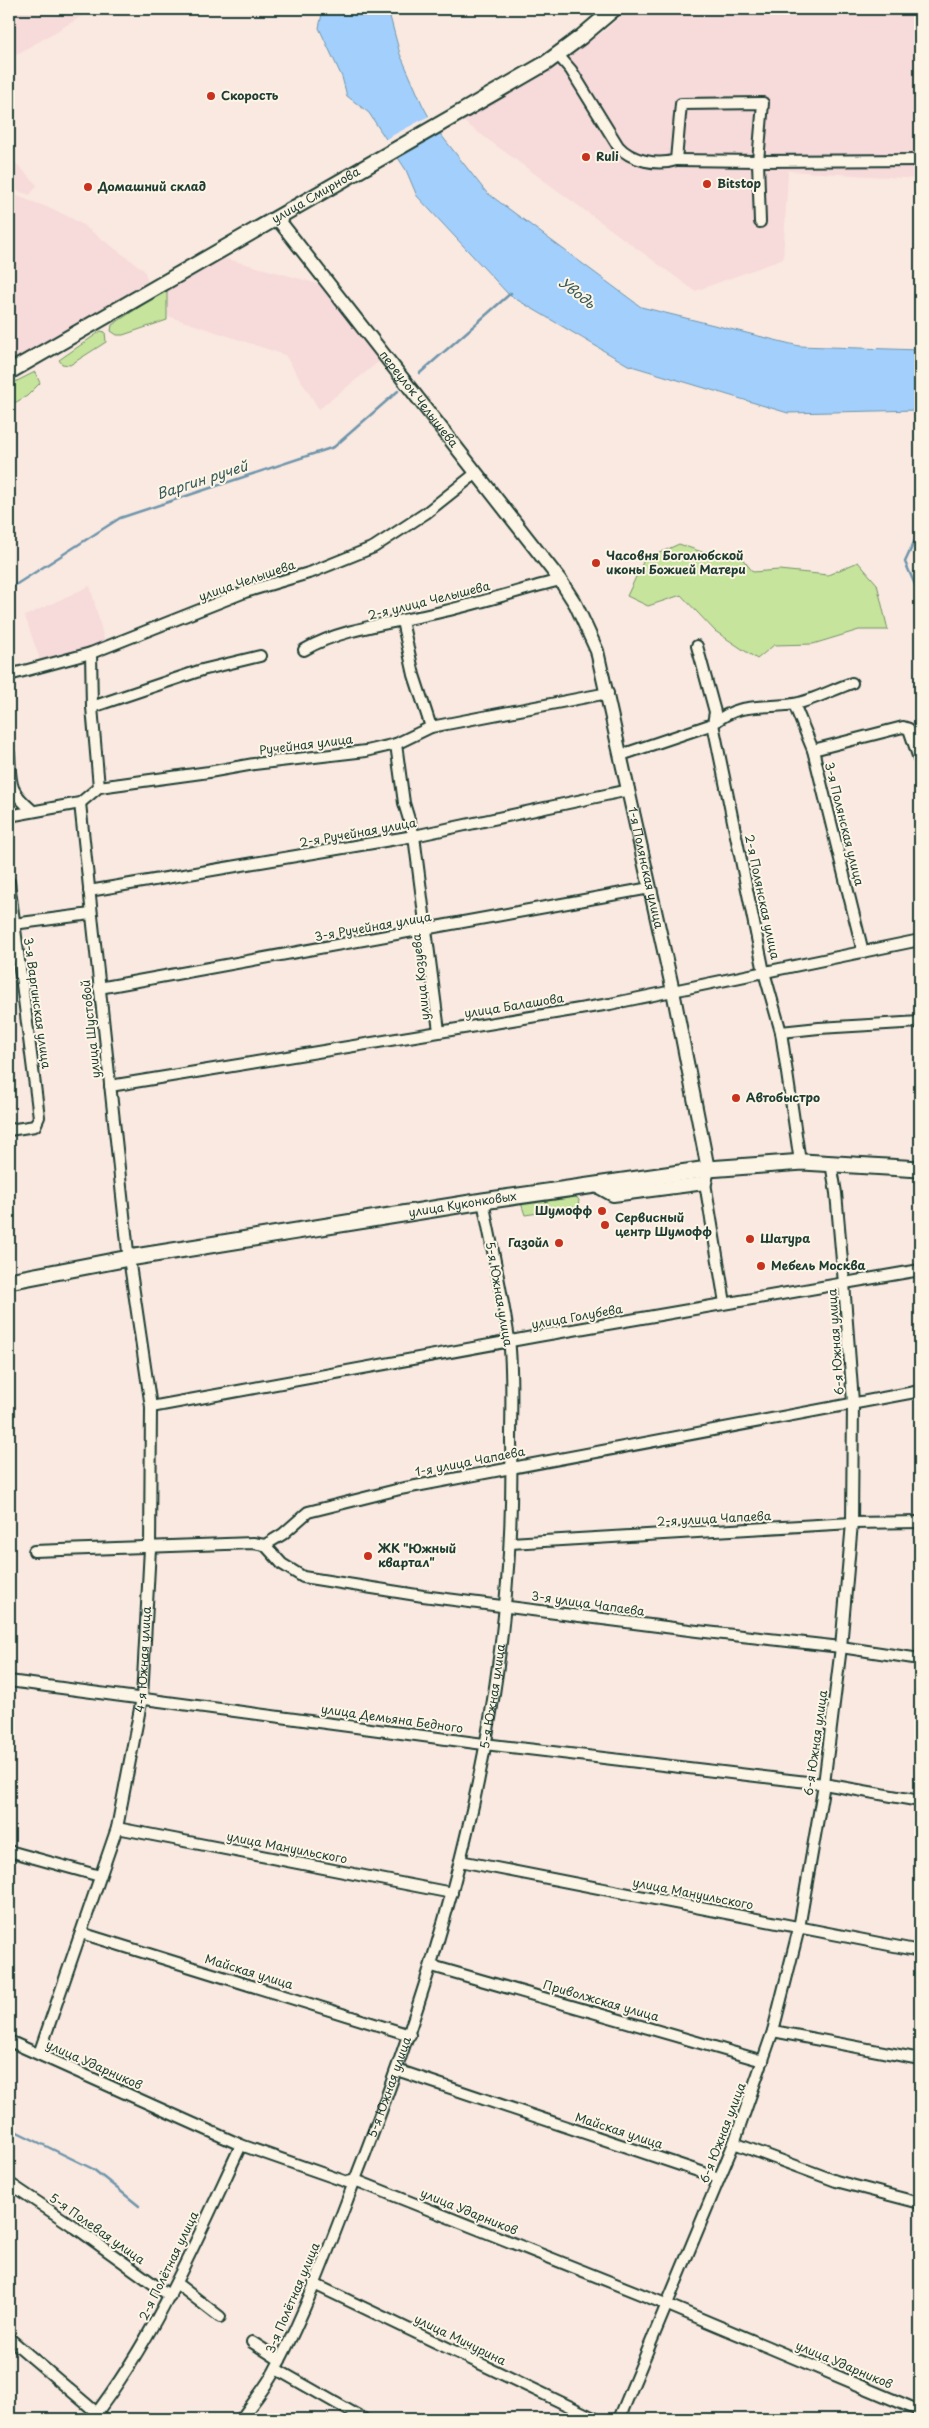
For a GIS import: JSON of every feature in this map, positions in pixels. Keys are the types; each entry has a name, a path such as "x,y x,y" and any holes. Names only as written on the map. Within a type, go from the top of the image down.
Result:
{"main road":[{"name":"улица Смирнова","path":"9,372 558,55 614,9"},
{"name":"улица Куконковых","path":"9,1275 483,1199 707,1172 799,1155 920,1161"},
{"name":"улица Куконковых","path":"483,1199 759,1164 831,1162 920,1169"},
{"name":"улица Куконковых","path":"9,1281 128,1255"}],"street":[{"path":"558,55 571,70 625,154 634,158 669,162 676,160 920,160"},
{"path":"676,160 681,104 764,103 758,161 760,222"},
{"name":"переулок Челышева","path":"277,218 560,580"},
{"name":"улица Челышева","path":"9,675 91,653 245,592 312,572 374,547 426,513 476,474"},
{"name":"2-я улица Челышева","path":"304,650 316,642 560,580"},
{"name":"1-я Полянская улица","path":"560,580 586,626 597,651 608,692 673,991 707,1172"},
{"path":"402,621 414,675 431,727"},
{"name":"2-я Полянская улица","path":"697,646 715,712 713,724 764,972 781,1032 799,1155"},
{"path":"9,816 80,804 99,787 92,707 91,653"},
{"path":"92,707 202,670 260,656"},
{"path":"621,755 713,724 724,715 757,705 794,704 852,683"},
{"name":"Ручейная улица","path":"99,787 254,764 366,751 396,744 431,727 608,692"},
{"name":"3-я Полянская улица","path":"794,704 813,750 863,952"},
{"path":"813,750 903,727 909,729 920,762"},
{"name":"улица Козуева","path":"396,744 404,803 414,836 428,930 439,1030"},
{"path":"9,754 11,784 15,796 33,811"},
{"name":"2-я Ручейная улица","path":"89,891 414,836 629,790"},
{"name":"улица Шустовой","path":"80,804 128,1255"},
{"name":"3-я Варгинская улица","path":"9,882 39,1117 35,1126 9,1130"},
{"name":"3-я Ручейная улица","path":"99,988 428,930 650,888"},
{"path":"14,924 91,914"},
{"name":"улица Балашова","path":"110,1086 439,1030 610,1004 920,940"},
{"path":"781,1032 920,1022"},
{"name":"6-я Южная улица","path":"619,2419 734,2143 774,2031 799,1928 824,1784 841,1647 852,1523 853,1402 836,1193 831,1162"},
{"path":"707,1172 725,1303"},
{"name":"5-я Южная улица","path":"355,2180 410,2035 432,1966 452,1893 486,1743 506,1606 512,1467 509,1342 483,1199"},
{"name":"4-я Южная улица","path":"39,2054 117,1828 142,1698 150,1548 151,1407 128,1255"},
{"name":"улица Голубева","path":"151,1407 725,1303 920,1270"},
{"name":"1-я улица Чапаева","path":"264,1545 283,1534 308,1512 400,1489 853,1402 920,1391"},
{"name":"2-я улица Чапаева","path":"510,1543 852,1523 920,1522"},
{"path":"34,1551 253,1543 264,1545"},
{"name":"3-я улица Чапаева","path":"264,1545 282,1564 303,1577 423,1596 697,1631 841,1647 920,1659"},
{"name":"улица Демьяна Бедного","path":"9,1680 486,1743 824,1784 920,1801"},
{"name":"улица Мануильского","path":"117,1828 452,1893"},
{"path":"9,1851 100,1876"},
{"name":"улица Мануильского","path":"460,1861 920,1951"},
{"name":"Майская улица","path":"81,1933 410,2035"},
{"name":"Приволжская улица","path":"432,1966 763,2061"},
{"path":"774,2031 920,2059"},
{"name":"улица Ударников","path":"9,2041 241,2144 346,2182 355,2180 668,2305 920,2411"},
{"name":"Майская улица","path":"397,2070 719,2178"},
{"path":"734,2143 836,2181 920,2203"},
{"name":"2-я Полётная улица","path":"98,2417 156,2323 241,2144"},
{"name":"3-я Полётная улица","path":"241,2419 278,2364 314,2284 355,2180"},
{"name":"5-я Полевая улица","path":"9,2183 76,2228 170,2296"},
{"path":"176,2283 220,2317"},
{"name":"улица Мичурина","path":"314,2284 596,2419"},
{"path":"252,2342 278,2364 364,2419"},
{"path":"10,2343 98,2417"}],"shaded area":[{"path":"9,9 94,9 9,59"},
{"path":"628,9 920,9 920,179 788,171 783,259 695,291 460,119 569,56 607,29"},
{"path":"9,156 37,185 30,195 9,188"},
{"path":"9,193 57,211 80,223 144,270 148,282 9,366"},
{"path":"224,258 333,288 386,356 319,409 285,355 168,316 167,291"},
{"path":"90,586 105,643 41,663 25,616"}],"green space":[{"path":"165,290 167,291 167,320 123,335 117,335 111,331 112,325"},
{"path":"101,331 105,332 106,342 70,365 62,364 59,360"},
{"path":"35,372 40,383 27,396 9,406 9,385"},
{"path":"679,544 702,552 725,552 741,557 753,572 779,570 828,575 858,562 877,584 888,630 859,630 813,644 774,645 757,659 715,631 681,595 648,606 627,596 644,560"},
{"path":"573,1194 579,1200 578,1207 525,1215 521,1203"}],"water":[{"name":"Уводь","path":"323,9 388,9 400,54 423,106 434,126 486,192 641,307 799,346 920,350 920,410 788,413 628,365 509,295 417,196 406,170 369,113 347,96 342,77 319,28"}],"pier":[{"path":"431,115 436,124 395,157 384,140"}],"waterway":[{"name":"Варгин ручей","path":"420,373 511,293"},
{"name":"Варгин ручей","path":"9,589 120,518 334,447 398,391"},
{"path":"920,529 905,562 920,596"},
{"name":"Варгин ручей","path":"9,2128 93,2169 139,2206"}],"place":[{"name":"Скорость","path":"211,96"},
{"name":"Ruli","path":"586,157"},
{"name":"Bitstop","path":"707,184"},
{"name":"Домашний склад","path":"88,187"},
{"name":"Часовня Боголюбской иконы Божией Матери","path":"596,563"},
{"name":"Автобыстро","path":"736,1098"},
{"name":"Шумофф","path":"602,1211"},
{"name":"Сервисный центр Шумофф","path":"605,1225"},
{"name":"Шатура","path":"750,1239"},
{"name":"Газойл","path":"559,1243"},
{"name":"Мебель Москва","path":"761,1266"},
{"name":"ЖК \"Южный квартал\"","path":"368,1556"}]}
